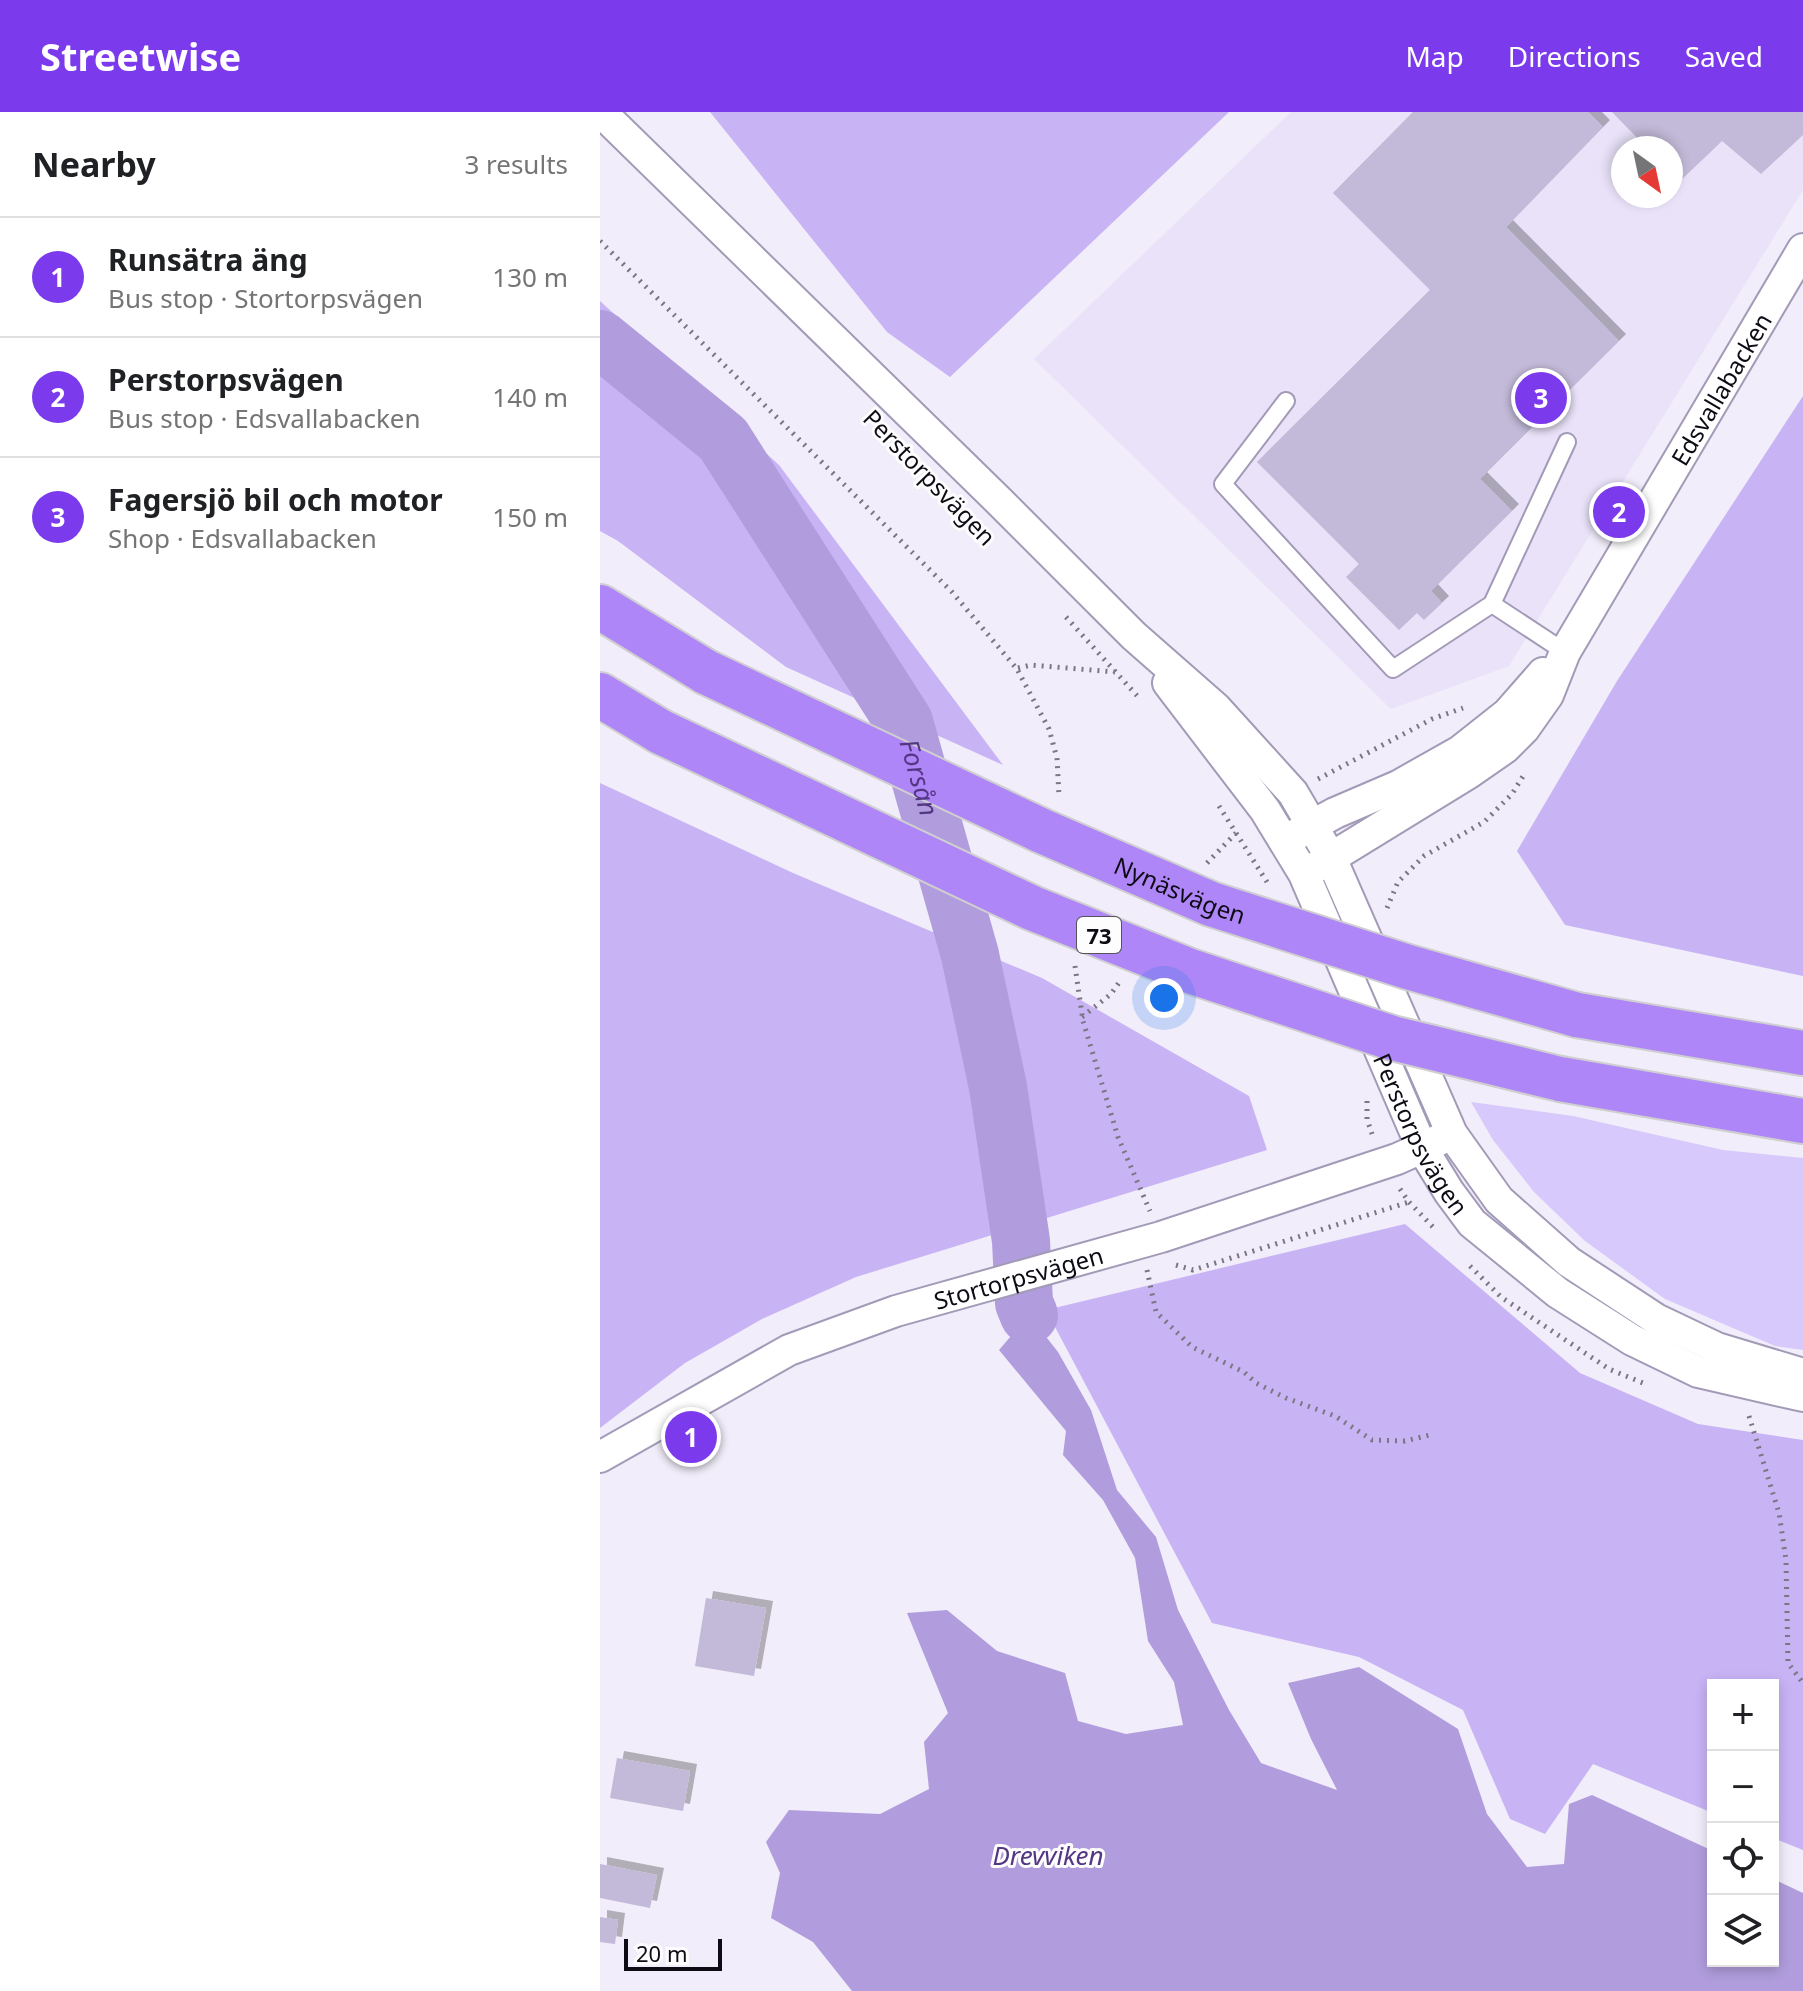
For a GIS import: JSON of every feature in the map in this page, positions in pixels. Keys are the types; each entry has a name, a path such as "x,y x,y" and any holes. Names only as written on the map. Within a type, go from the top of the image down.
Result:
{"highway":[{"name":"Nynäsvägen","path":"600,607 706,672 1042,831 1211,904 1408,967 1577,1015 1803,1053"},
{"name":"73","path":"600,695 661,732 1032,908 1190,971 1392,1038 1560,1079 1803,1121"}],"street":[{"name":"Perstorpsvägen","path":"601,112 1134,636 1216,708 1293,793 1331,858 1452,1134 1499,1200 1569,1262 1656,1319 1704,1343 1803,1374"},
{"name":"Edsvallabacken","path":"1304,874 1469,773 1505,748 1524,729 1548,695 1565,652 1803,249"},
{"name":"Perstorpsvägen","path":"1134,636 1265,810 1304,874 1422,1148 1472,1223 1558,1293 1632,1340 1698,1372 1803,1396"},
{"name":"Edsvallabacken","path":"1284,842 1312,824 1398,786 1460,751 1508,713 1565,652"},
{"name":"Stortorpsvägen","path":"600,1457 789,1350 896,1311 1121,1247 1165,1250 1452,1134"}],"lane":[{"path":"1286,401 1223,484 1393,669 1492,604 1567,442"},
{"path":"1492,604 1565,652"}],"path":[{"path":"600,241 952,592 1017,669 1049,729 1057,758 1060,809"},
{"path":"1065,615 1146,706"},
{"path":"1017,669 1031,665 1116,672"},
{"path":"1293,793 1432,719 1473,704 1500,705 1508,713"},
{"path":"1214,798 1235,833 1265,810"},
{"path":"1074,957 1083,1021 1114,1122 1165,1250 1193,1270 1409,1202"},
{"path":"1146,1265 1156,1312 1192,1347 1244,1372 1256,1383 1286,1398 1335,1416 1372,1440 1405,1441 1434,1434"},
{"path":"1749,1415 1779,1513 1786,1560 1788,1663 1803,1683"}],"shaded area":[{"path":"710,112 1229,112 950,377 887,332"},
{"path":"1291,112 1803,112 1803,190 1509,666 1391,709 1034,359"},
{"path":"600,301 779,465 1003,765 786,667 618,541 600,531"},
{"path":"1803,396 1803,976 1565,925 1517,851 1617,681"},
{"path":"600,783 793,873 1042,978 1249,1096 1267,1150 856,1277 762,1319 685,1363 600,1428"},
{"path":"1471,1102 1573,1116 1723,1150 1803,1158 1803,1350 1775,1346 1665,1299 1585,1241 1534,1192 1493,1140"},
{"path":"1405,1224 1580,1373 1698,1424 1803,1440 1803,1850 1779,1840 1779,1679 1707,1679 1707,1811 1593,1764 1545,1834 1510,1819 1463,1710 1359,1657 1212,1623 1046,1310"}],"water":[{"name":"Drevviken","path":"1029,1315 1058,1352 1091,1410 1117,1490 1156,1537 1178,1610 1229,1710 1261,1763 1337,1790 1311,1739 1288,1683 1359,1667 1458,1729 1487,1814 1527,1867 1564,1864 1569,1804 1592,1795 1707,1848 1707,1967 1779,1967 1779,1882 1803,1893 1803,1991 852,1991 813,1942 771,1918 780,1873 766,1842 789,1810 880,1814 929,1789 924,1742 948,1713 907,1613 947,1610 997,1651 1065,1673 1078,1721 1126,1734 1183,1725 1174,1682 1148,1641 1135,1558 1103,1500 1063,1455 1066,1431 999,1350"}],"building":[{"path":"1413,112 1588,112 1603,127 1506,227 1619,341 1480,479 1512,511 1431,591 1442,603 1424,620 1417,613 1399,630 1346,577 1359,564 1257,462 1430,290 1333,193"},
{"path":"1612,112 1803,112 1803,135 1761,174 1722,141 1683,178 1683,136 1635,136"},
{"path":"706,1598 766,1608 754,1676 695,1666"},
{"path":"617,1758 690,1771 683,1811 610,1798"},
{"path":"600,1864 657,1875 650,1908 600,1898"},
{"path":"600,1917 618,1920 615,1944 600,1942"}],"waterway":[{"name":"Forsån","path":"600,339 723,439 904,722 970,955 998,1087 1021,1241 1024,1303 1029,1315"}],"place":[{"name":"Fagersjö bil och motor","path":"1541,398"},
{"name":"Perstorpsvägen","path":"1619,512"},
{"name":"Runsätra äng","path":"691,1437"}]}
